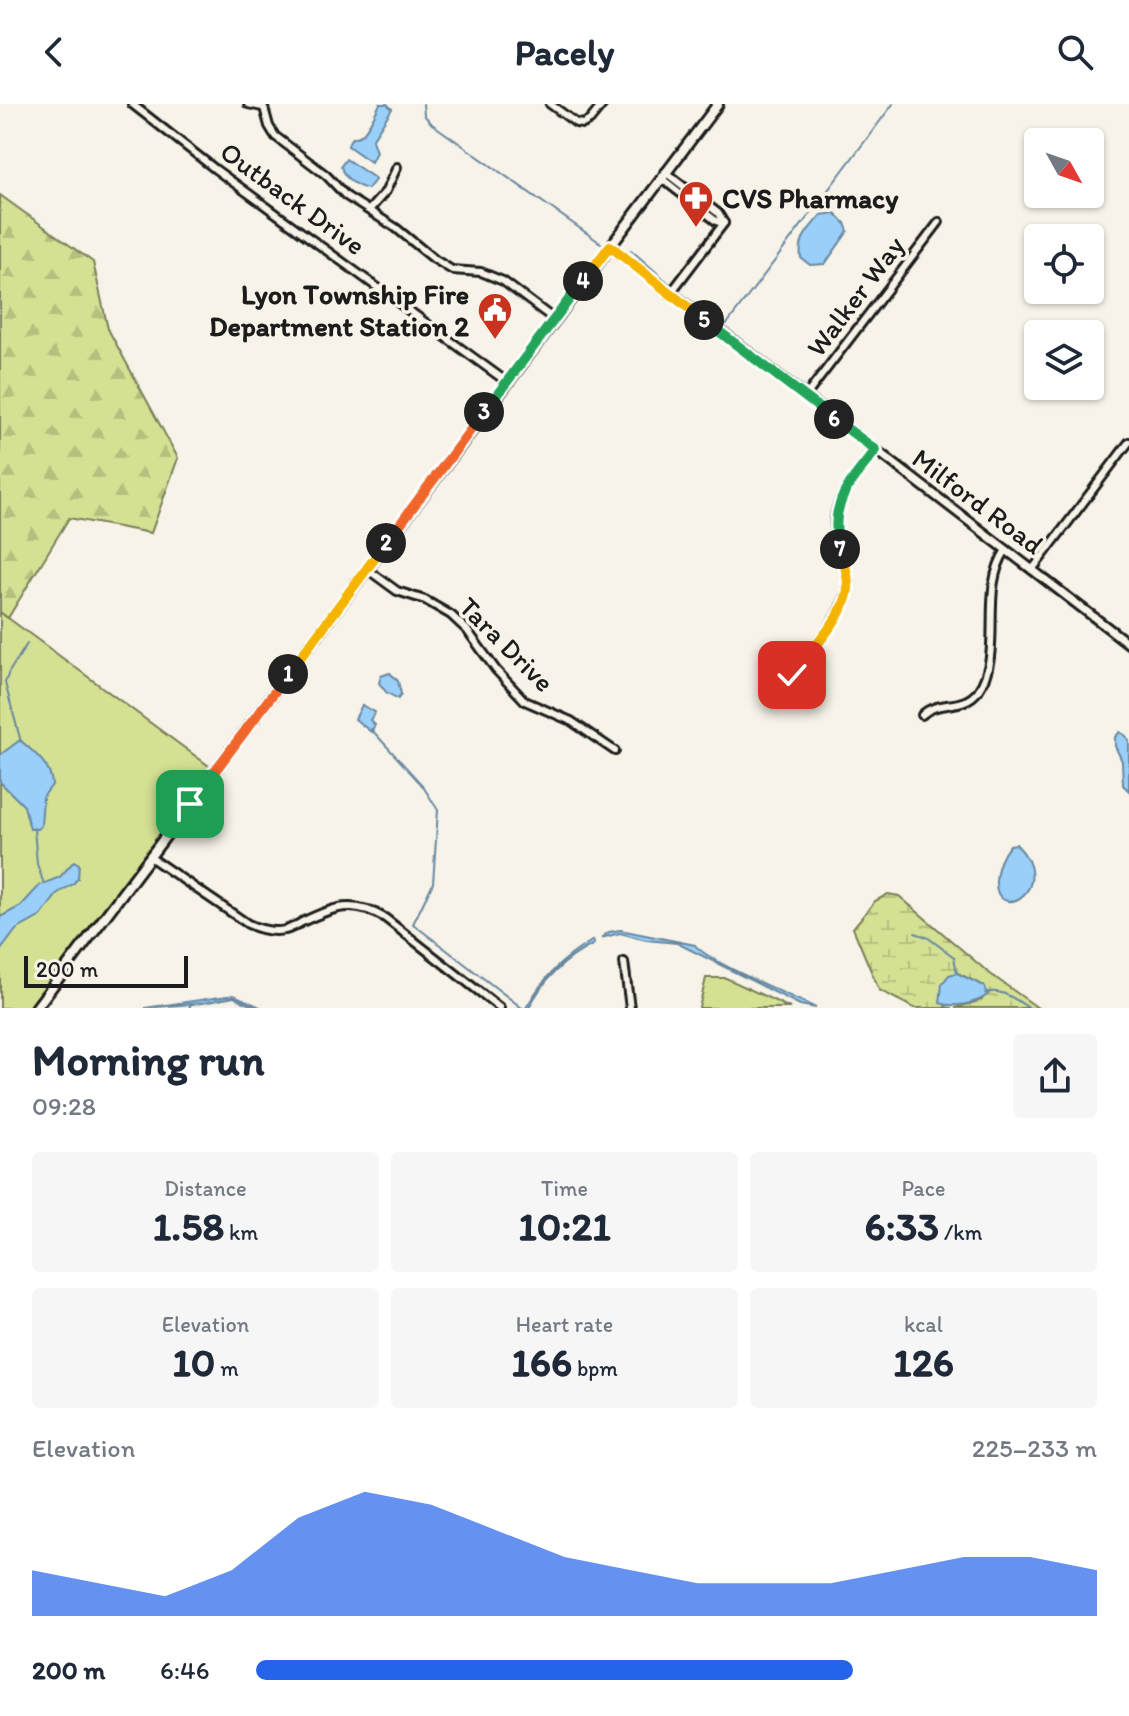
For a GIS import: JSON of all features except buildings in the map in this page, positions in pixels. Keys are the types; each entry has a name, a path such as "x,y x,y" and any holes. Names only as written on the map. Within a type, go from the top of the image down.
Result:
{"main road":[{"path":"36,1008 718,104"}],"street":[{"name":"Outback Drive","path":"132,104 215,169 507,382"},
{"path":"248,104 262,106 275,136 326,175 346,196 370,209 434,259 452,270 481,272 503,281 555,320"},
{"path":"550,104 576,123 583,124 603,104"},
{"path":"370,209 386,191 397,167"},
{"path":"663,175 718,213 724,223 670,294"},
{"name":"Walker Way","path":"805,397 939,222"},
{"name":"Milford Road","path":"610,246 1128,641"},
{"path":"1032,570 1129,442"},
{"path":"772,693 782,688 846,599 848,587 836,534 836,510 846,489 876,450"},
{"path":"922,715 929,708 965,702 973,697 983,681 989,652 995,573 1006,550"},
{"name":"Tara Drive","path":"367,569 397,591 434,605 456,619 525,701 571,721 615,751"},
{"path":"150,857 248,924 264,931 285,930 346,906 369,908 500,1008"},
{"path":"624,962 630,1008"}],"green space":[{"path":"0,195 93,262 108,329 178,458 151,533 69,518 8,618 0,612"},
{"path":"0,612 213,769 31,1008 0,1008"},
{"path":"888,894 899,896 989,973 1038,1008 955,1008 982,1000 984,986 957,973 945,1007 952,1008 914,1008 879,990 853,928 875,901"},
{"path":"706,978 726,978 790,1008 699,1008"}],"water":[{"path":"380,104 387,104 392,109 372,140 376,152 371,162 348,146 351,139 365,131"},
{"path":"346,159 373,177 375,180 368,189 355,184 345,174 341,166"},
{"path":"835,213 848,231 825,264 810,265 801,258 803,239 821,215"},
{"path":"390,673 398,681 401,694 398,699 379,683 381,676"},
{"path":"362,705 375,712 370,720 375,725 371,732 355,719"},
{"path":"1120,732 1129,741 1129,791 1123,785 1122,761 1115,746 1115,737"},
{"path":"20,740 41,760 51,778 52,785 43,797 41,826 37,829 30,829 24,806 0,782 0,755"},
{"path":"1016,844 1028,860 1032,875 1029,887 1013,901 1005,900 998,894 996,880 1000,861 1010,845"},
{"path":"74,861 79,864 78,878 58,893 41,916 16,930 0,951 0,917 21,906 40,885 60,877"},
{"path":"620,930 695,945 733,969 816,1008 800,1005 677,943 646,940 620,933 601,938 609,932"},
{"path":"593,940 594,944 556,970 526,1008 555,969"},
{"path":"957,973 984,986 988,994 965,1004 940,1003 942,984 949,975"},
{"path":"234,995 262,1008 234,997 145,1008"}],"waterway":[{"path":"423,104 424,115 432,124 602,244"},
{"path":"716,324 727,324 893,104"},
{"path":"631,250 672,286"},
{"path":"677,290 699,310"},
{"path":"21,742 5,683 27,644"},
{"path":"371,729 422,785 438,810 433,883 413,924 522,1008"},
{"path":"34,828 37,864 44,884"},
{"path":"915,933 927,937 954,957 957,973"},
{"path":"985,993 1002,993 1029,1008"},
{"path":"189,1008 191,1004"}],"place":[{"name":"CVS Pharmacy","path":"696,229"},
{"name":"Lyon Township Fire Department Station 2","path":"495,341"}],"route":[{"path":"190,804 610,246 876,450 846,489 836,510 838,544 848,587 846,599 792,675"}]}
